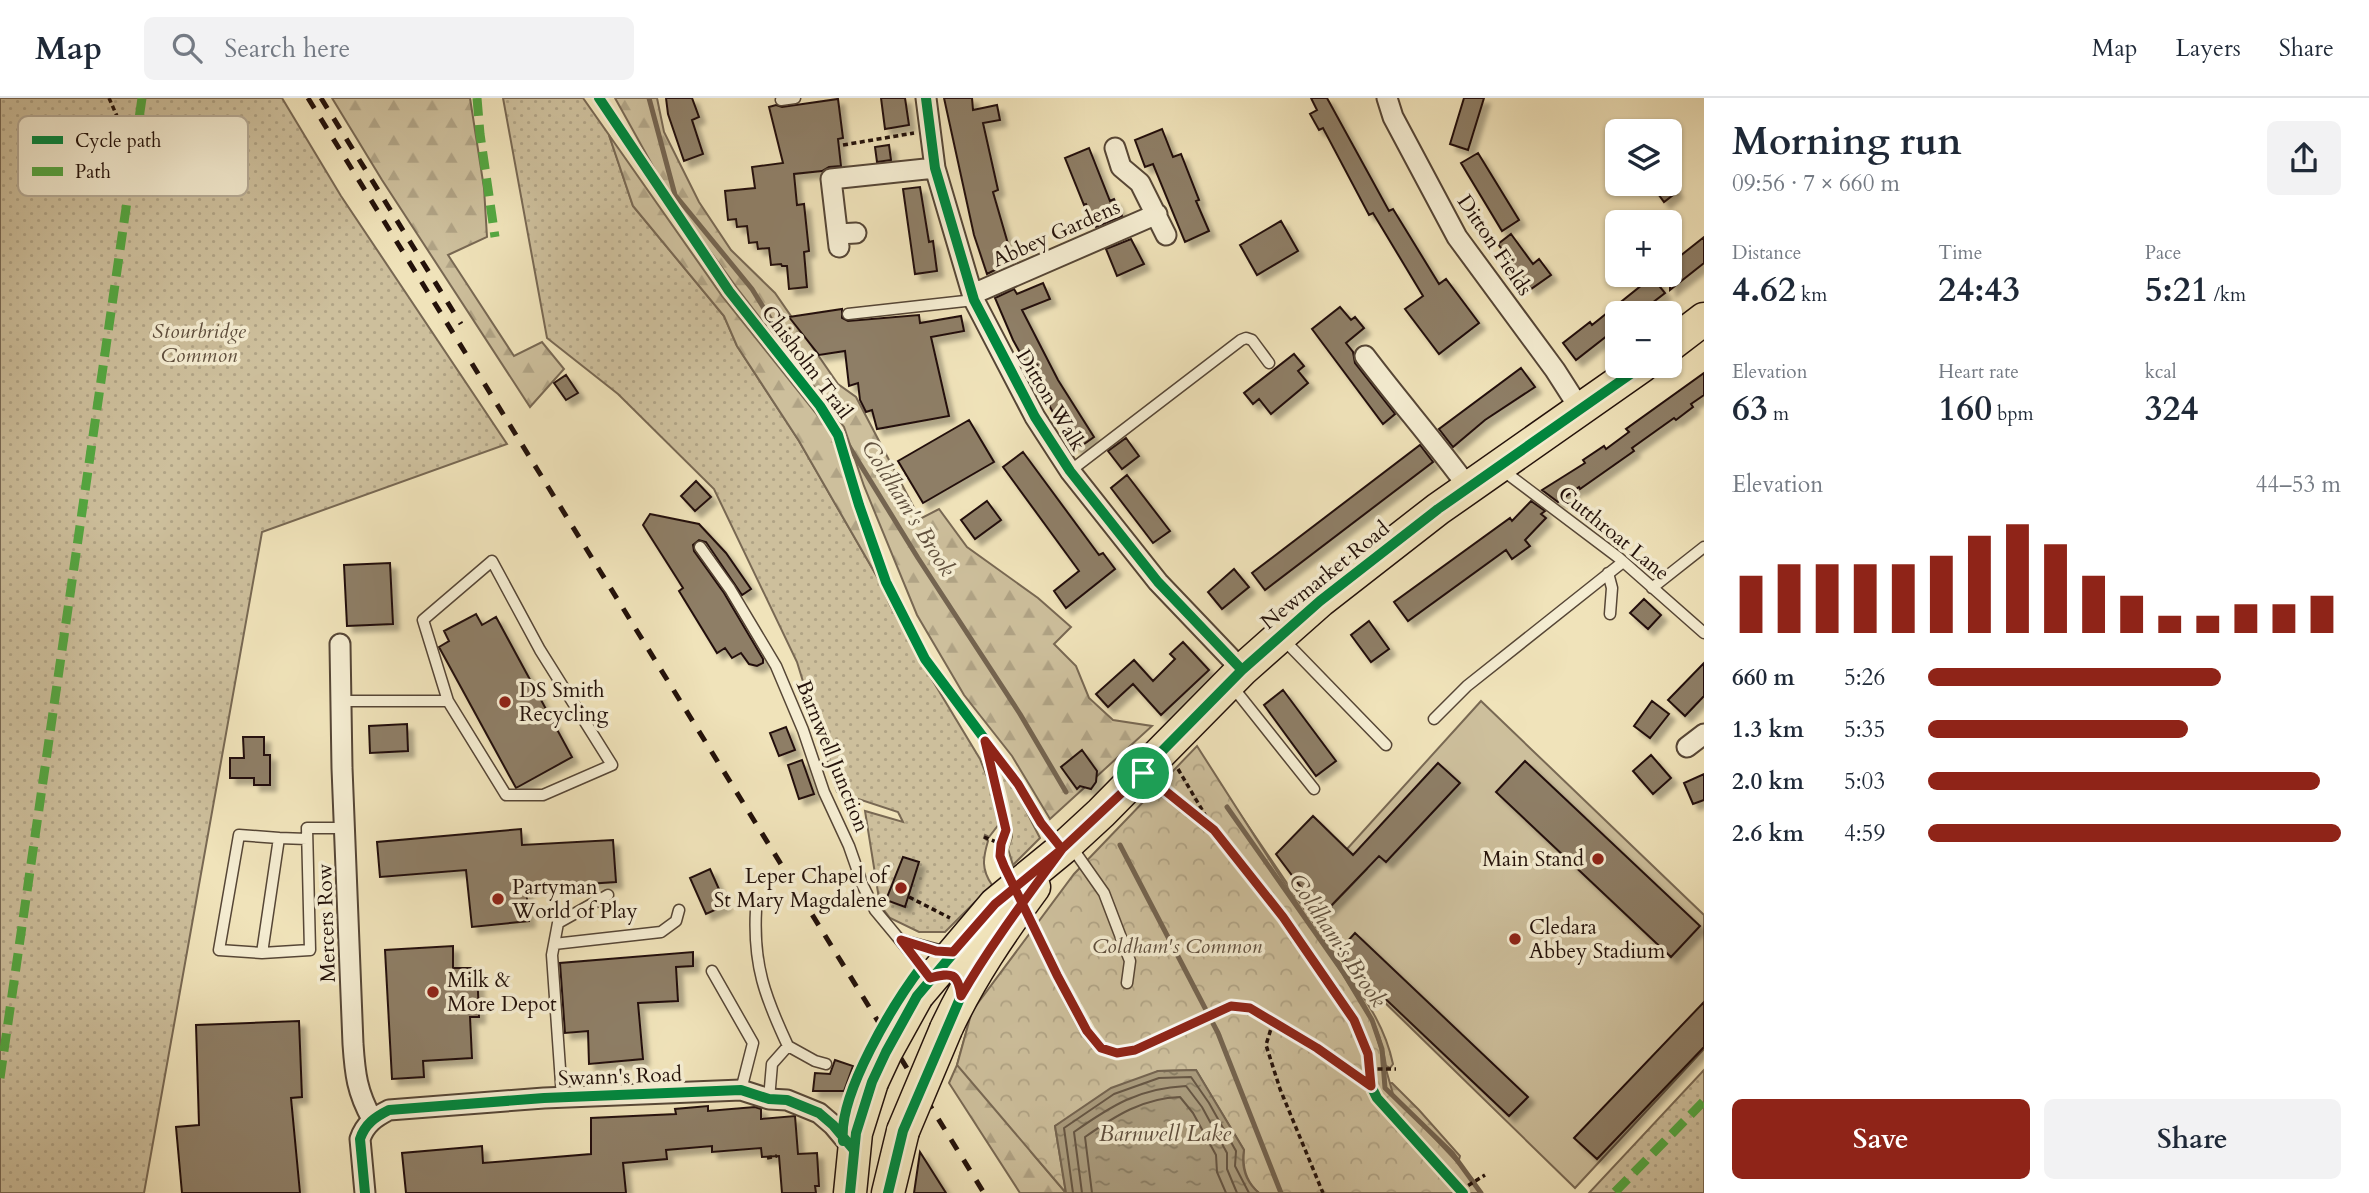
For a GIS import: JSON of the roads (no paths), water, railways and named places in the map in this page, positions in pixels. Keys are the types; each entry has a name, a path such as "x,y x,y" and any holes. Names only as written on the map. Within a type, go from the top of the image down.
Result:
{"main road":[{"path":"1682,336 1704,319"},
{"name":"Newmarket Road","path":"888,1193 903,1131 961,996 974,947 995,904 1065,846 1143,773 1236,676 1320,601 1468,487 1625,378"},
{"name":"Newmarket Road","path":"850,1193 854,1150 872,1082 886,1052 924,987 974,947 1065,846"},
{"path":"924,987 946,974 954,976 959,982 961,996"}],"street":[{"name":"Ditton Walk","path":"926,98 935,168 974,297 1035,417 1070,471 1236,676"},
{"name":"Ditton Fields","path":"1387,98 1393,117 1457,237 1555,370 1580,409"},
{"name":"Abbey Gardens","path":"1115,148 1121,167 1140,183 1166,234"},
{"path":"844,238 831,179 935,168"},
{"name":"Abbey Gardens","path":"974,297 1157,214"},
{"path":"1377,363 1468,487"},
{"name":"Mercers Row","path":"340,644 356,1082 360,1099 372,1119"},
{"path":"1687,747 1704,734"},
{"name":"Swann's Road","path":"372,1119 389,1110 562,1097 741,1090 769,1099 786,1100 818,1113 833,1125 854,1150"},
{"path":"365,1193 360,1139 372,1119"}],"lane":[{"path":"781,100 795,98"},
{"path":"848,314 974,297"},
{"path":"1070,471 1241,340 1252,340 1269,363"},
{"name":"Cutthroat Lane","path":"1498,466 1623,562 1704,633"},
{"name":"Barnwell Junction","path":"700,547 730,589 776,666 863,886 875,910 901,940 924,987"},
{"path":"1652,588 1704,547"},
{"path":"492,561 540,650 612,765 543,795 506,795 447,701 423,620 492,561"},
{"path":"1434,719 1467,685 1623,562"},
{"path":"1608,573 1612,588 1610,614"},
{"path":"1281,636 1386,745"},
{"path":"1236,676 1314,789"},
{"path":"341,701 447,701"},
{"path":"307,839 239,835 219,950 262,953 310,950 307,828 345,828"},
{"path":"262,953 279,838"},
{"path":"1065,846 1104,893 1130,961 1127,983"},
{"path":"562,1097 552,955 558,923 608,895"},
{"path":"554,944 661,932 676,921 679,909"},
{"path":"756,910 754,941 765,997 788,1046 826,1064"},
{"path":"901,940 936,951 974,947"},
{"path":"712,971 753,1043 741,1090"},
{"path":"769,1099 772,1064 788,1046"}],"water":[{"name":"Barnwell Lake","path":"1196,1070 1244,1150 1246,1174 1259,1193 1066,1193 1055,1126 1111,1088 1158,1071"}],"waterway":[{"name":"Coldham's Brook","path":"649,98 675,195 752,289 918,558 1020,714 1066,792"},
{"name":"Coldham's Brook","path":"1227,807 1343,972 1372,1020 1382,1049 1385,1088 1452,1153 1481,1193"},
{"path":"1120,845 1218,1033 1281,1193"}],"railway":[{"path":"308,98 984,1193"},
{"path":"321,98 461,324"}],"place":[{"name":"DS Smith Recycling","path":"505,702"},
{"name":"Main Stand","path":"1598,859"},
{"name":"Leper Chapel of St Mary Magdalene","path":"901,888"},
{"name":"Partyman World of Play","path":"498,899"},
{"name":"Cledara Abbey Stadium","path":"1515,939"},
{"name":"Milk & More Depot","path":"433,992"}],"park label":[{"name":"Stourbridge Common","path":"199,343"},
{"name":"Coldham's Common","path":"1177,946"}]}
